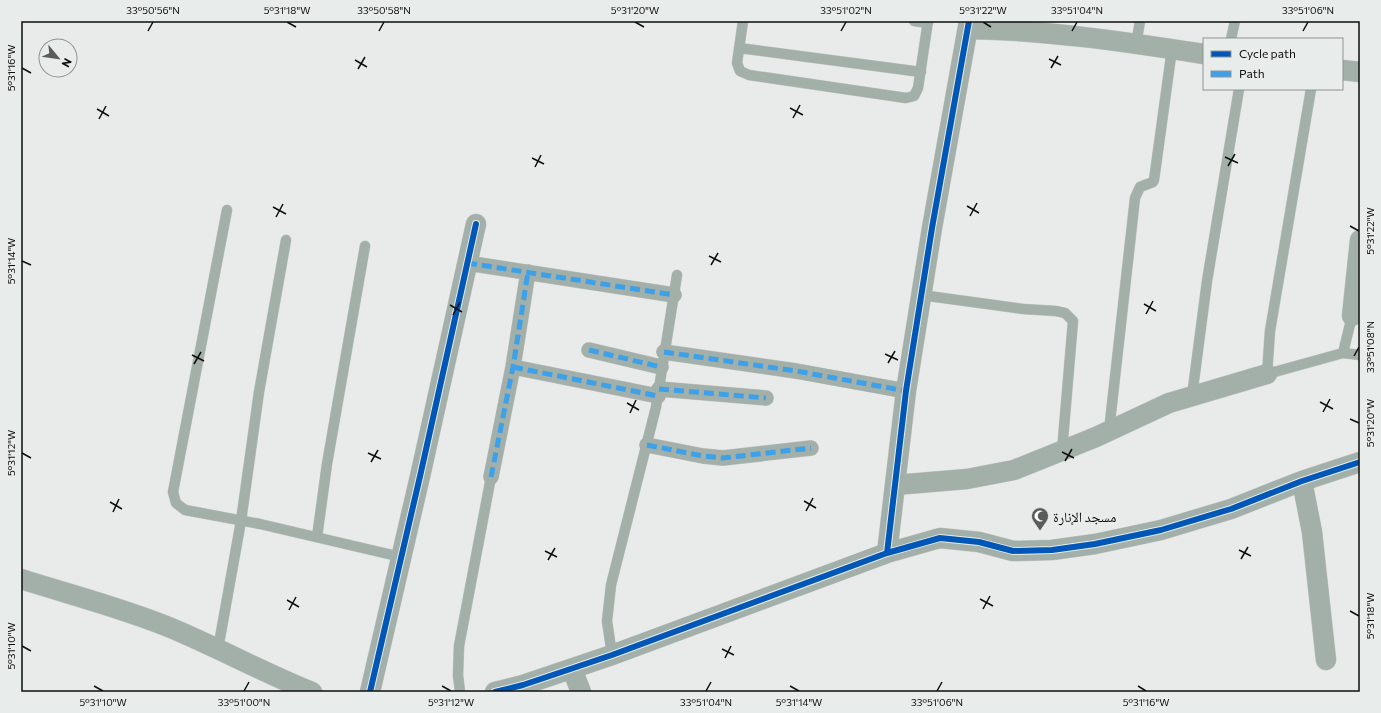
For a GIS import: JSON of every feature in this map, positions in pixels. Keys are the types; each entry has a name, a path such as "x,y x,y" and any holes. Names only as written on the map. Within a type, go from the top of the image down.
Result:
{"street":[{"path":"887,553 906,391 921,295 969,25 1203,54"},
{"path":"1343,70 1360,72"},
{"path":"370,692 476,224"},
{"path":"1352,316 1360,240"},
{"path":"467,263 674,295"},
{"path":"491,477 513,367 528,272"},
{"path":"589,350 663,360 796,371 906,391"},
{"path":"513,367 658,392 766,398"},
{"path":"895,485 967,479 1014,470 1062,451 1169,403 1267,374"},
{"path":"647,445 703,456 724,458 810,448"},
{"path":"495,692 523,685 572,669 887,553 940,538 979,542 1012,551 1052,550 1095,544 1161,530 1231,509 1302,481 1360,462"},
{"path":"1302,481 1312,532 1326,660"},
{"path":"21,579 154,622 218,649 288,683 312,692"},
{"path":"572,669 581,692"}],"lane":[{"path":"743,21 737,63 740,71 749,75 906,98 914,96 918,88 928,22 914,21"},
{"path":"1136,45 1140,21"},
{"path":"1232,38 1234,21"},
{"path":"739,48 920,72"},
{"path":"1108,431 1135,198 1140,187 1153,182 1154,180 1172,49"},
{"path":"1192,396 1206,281 1239,90"},
{"path":"1311,90 1270,331 1267,374 1343,353 1360,355"},
{"path":"227,210 173,492 176,503 185,510 317,537 401,557"},
{"path":"218,649 240,521 259,392 286,240"},
{"path":"317,537 327,464 365,246"},
{"path":"612,655 607,621 611,585 647,445 658,392 677,275"},
{"path":"921,295 1023,309 1056,311 1065,313 1073,321 1062,451"},
{"path":"1343,353 1352,316"},
{"path":"460,692 458,675 459,646 491,477"}],"marked path":[{"path":"467,263 674,295"},
{"path":"491,477 513,367 528,272"},
{"path":"589,350 661,367"},
{"path":"664,352 796,371 906,391"},
{"path":"513,367 658,396"},
{"path":"659,389 766,398"},
{"path":"647,445 703,456 723,458 811,448"}],"cycle path":[{"path":"887,553 906,391 932,228 969,21"},
{"path":"370,692 476,224"},
{"path":"495,692 523,685 612,655 887,553 940,538 979,542 1013,551 1052,550 1095,544 1161,530 1231,509 1302,481 1360,462"}],"place":[{"name":"مسجد الإنارة","path":"1040,531"}]}
